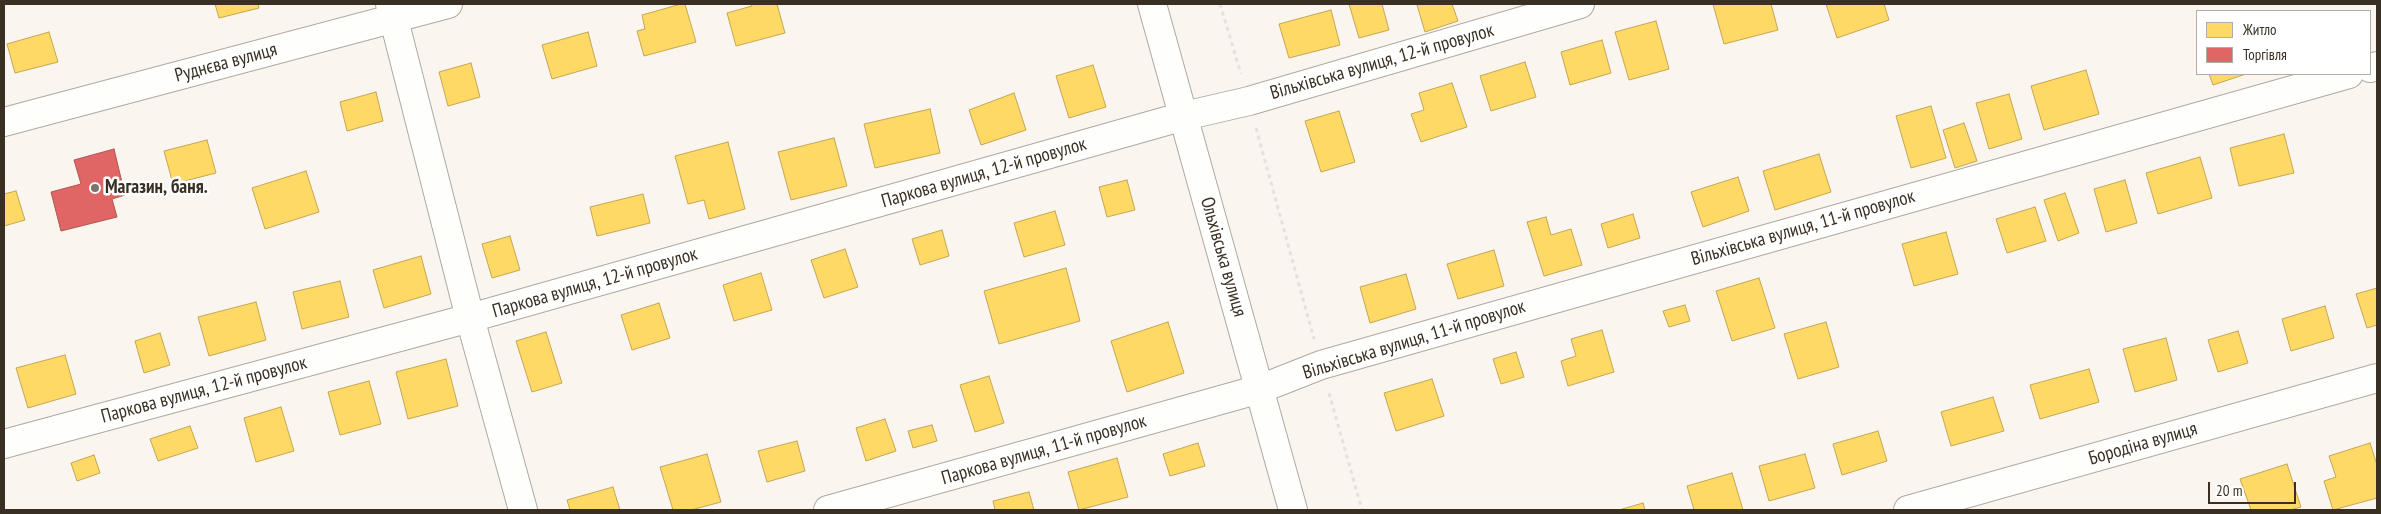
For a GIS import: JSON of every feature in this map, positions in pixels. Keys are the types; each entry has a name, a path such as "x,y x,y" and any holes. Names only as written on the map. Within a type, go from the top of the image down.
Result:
{"street":[{"name":"Руднєва вулиця","path":"4,122 392,11 448,4"},
{"name":"Ольхівська вулиця","path":"1152,4 1293,510"},
{"name":"Вільхівська вулиця, 12-й провулок","path":"1184,116 1249,101 1580,4"},
{"path":"392,11 470,318 523,510"},
{"name":"Вільхівська вулиця, 11-й провулок","path":"1260,389 1321,365 2344,75"},
{"name":"Паркова вулиця, 12-й провулок","path":"4,444 470,318 1184,116"},
{"name":"Бородіна вулиця","path":"1908,510 2377,378"},
{"name":"Паркова вулиця, 11-й провулок","path":"828,510 1260,389"}],"path":[{"path":"1220,4 1249,101 1362,510"}],"building: Житло":[{"path":"215,4 258,4 259,8 219,18"},
{"path":"685,4 696,42 644,56 637,31 645,29 642,15"},
{"path":"751,4 777,4 785,33 736,46 727,13 752,6"},
{"path":"1349,4 1382,4 1389,30 1359,38"},
{"path":"1452,4 1458,21 1425,32 1417,5"},
{"path":"1713,4 1771,4 1778,30 1724,44"},
{"path":"1826,4 1884,4 1889,20 1837,38"},
{"path":"1331,10 1340,45 1289,58 1279,24"},
{"path":"1656,21 1669,69 1629,80 1615,32"},
{"path":"49,32 58,62 15,73 7,44"},
{"path":"588,32 597,66 552,79 542,45"},
{"path":"1602,40 1611,73 1570,85 1561,52"},
{"path":"1525,62 1536,97 1491,111 1480,76"},
{"path":"471,63 480,97 448,106 439,72"},
{"path":"1093,65 1106,107 1069,118 1056,76"},
{"path":"2086,70 2099,114 2044,130 2031,86"},
{"path":"2209,75 2243,75 2213,85"},
{"path":"1452,83 1467,127 1421,142 1411,114 1424,110 1419,93"},
{"path":"376,92 383,121 347,131 340,102"},
{"path":"1014,93 1026,130 981,145 969,110"},
{"path":"2009,94 2022,139 1989,149 1976,103"},
{"path":"1931,106 1946,158 1911,168 1896,116"},
{"path":"930,109 940,153 875,168 864,124"},
{"path":"1339,111 1355,162 1321,172 1305,121"},
{"path":"1964,123 1977,161 1955,168 1943,130"},
{"path":"2284,134 2294,173 2239,186 2230,148"},
{"path":"834,138 847,186 791,200 778,152"},
{"path":"207,140 216,173 173,184 164,151"},
{"path":"728,142 745,209 709,219 704,200 688,204 675,156"},
{"path":"1819,154 1831,192 1775,210 1763,171"},
{"path":"2200,157 2212,198 2158,214 2146,173"},
{"path":"306,171 319,212 265,229 252,188"},
{"path":"1738,177 1749,211 1703,227 1691,192"},
{"path":"1127,180 1135,210 1107,217 1099,187"},
{"path":"2125,180 2137,223 2106,232 2094,189"},
{"path":"16,191 25,220 4,226 4,194"},
{"path":"2065,193 2079,233 2058,241 2044,200"},
{"path":"643,194 650,223 597,236 590,207"},
{"path":"2035,207 2046,241 2007,253 1996,219"},
{"path":"1055,211 1065,245 1024,257 1014,223"},
{"path":"1633,214 1640,238 1608,248 1601,224"},
{"path":"1546,217 1551,235 1571,229 1582,265 1544,276 1527,222"},
{"path":"942,230 949,256 920,265 912,239"},
{"path":"1946,232 1958,274 1914,286 1902,244"},
{"path":"510,236 520,270 492,278 482,244"},
{"path":"845,249 858,287 824,298 811,260"},
{"path":"1494,250 1504,286 1458,299 1447,264"},
{"path":"421,256 431,294 384,308 373,270"},
{"path":"1066,268 1080,321 999,344 984,291"},
{"path":"761,273 772,310 734,321 723,285"},
{"path":"1406,274 1416,309 1370,323 1360,287"},
{"path":"1759,278 1775,328 1732,341 1716,291"},
{"path":"340,281 349,317 302,329 293,292"},
{"path":"2377,288 2377,325 2367,328 2356,294"},
{"path":"256,302 266,340 209,356 198,317"},
{"path":"659,303 670,338 632,350 621,315"},
{"path":"1685,305 1690,321 1669,327 1663,311"},
{"path":"2325,306 2334,338 2291,351 2282,319"},
{"path":"1168,322 1184,373 1127,392 1111,341"},
{"path":"1826,322 1839,367 1798,379 1784,334"},
{"path":"1602,330 1614,372 1568,386 1561,361 1576,356 1571,339"},
{"path":"2238,331 2248,363 2218,372 2208,340"},
{"path":"546,332 562,383 532,392 516,341"},
{"path":"160,333 170,365 144,373 135,341"},
{"path":"2166,338 2177,380 2135,392 2123,349"},
{"path":"1516,352 1524,377 1501,384 1493,359"},
{"path":"65,355 76,394 28,408 16,368"},
{"path":"446,359 458,406 408,419 396,372"},
{"path":"2089,369 2099,402 2040,419 2030,385"},
{"path":"989,376 1004,423 975,432 960,385"},
{"path":"1432,379 1444,416 1396,431 1384,393"},
{"path":"369,381 381,424 340,435 328,392"},
{"path":"1993,397 2004,431 1951,446 1941,412"},
{"path":"281,407 294,451 256,462 244,418"},
{"path":"885,419 896,451 866,461 856,428"},
{"path":"932,425 937,441 913,448 908,431"},
{"path":"190,426 198,448 158,461 150,439"},
{"path":"1878,431 1887,461 1842,475 1833,444"},
{"path":"797,441 805,471 767,482 758,451"},
{"path":"1198,443 1205,466 1170,476 1163,454"},
{"path":"2370,443 2377,465 2377,498 2333,510 2324,481 2336,477 2329,456"},
{"path":"707,454 721,502 691,510 673,510 660,467"},
{"path":"1805,454 1815,488 1769,501 1759,466"},
{"path":"94,455 100,473 77,481 71,463"},
{"path":"1117,458 1128,497 1079,510 1068,472"},
{"path":"2287,464 2301,507 2290,510 2251,510 2240,479"},
{"path":"1732,473 1743,510 1694,510 1687,486"},
{"path":"613,487 620,510 570,510 567,500"},
{"path":"1029,492 1034,510 995,510 993,501"},
{"path":"1643,503 1645,510 1619,510"}],"building: Торгівля":[{"name":"Магазин, баня.","path":"114,149 125,195 112,199 117,217 61,231 51,192 81,184 74,160"}],"place":[{"name":"Магазин, баня.","path":"95,188"}]}
